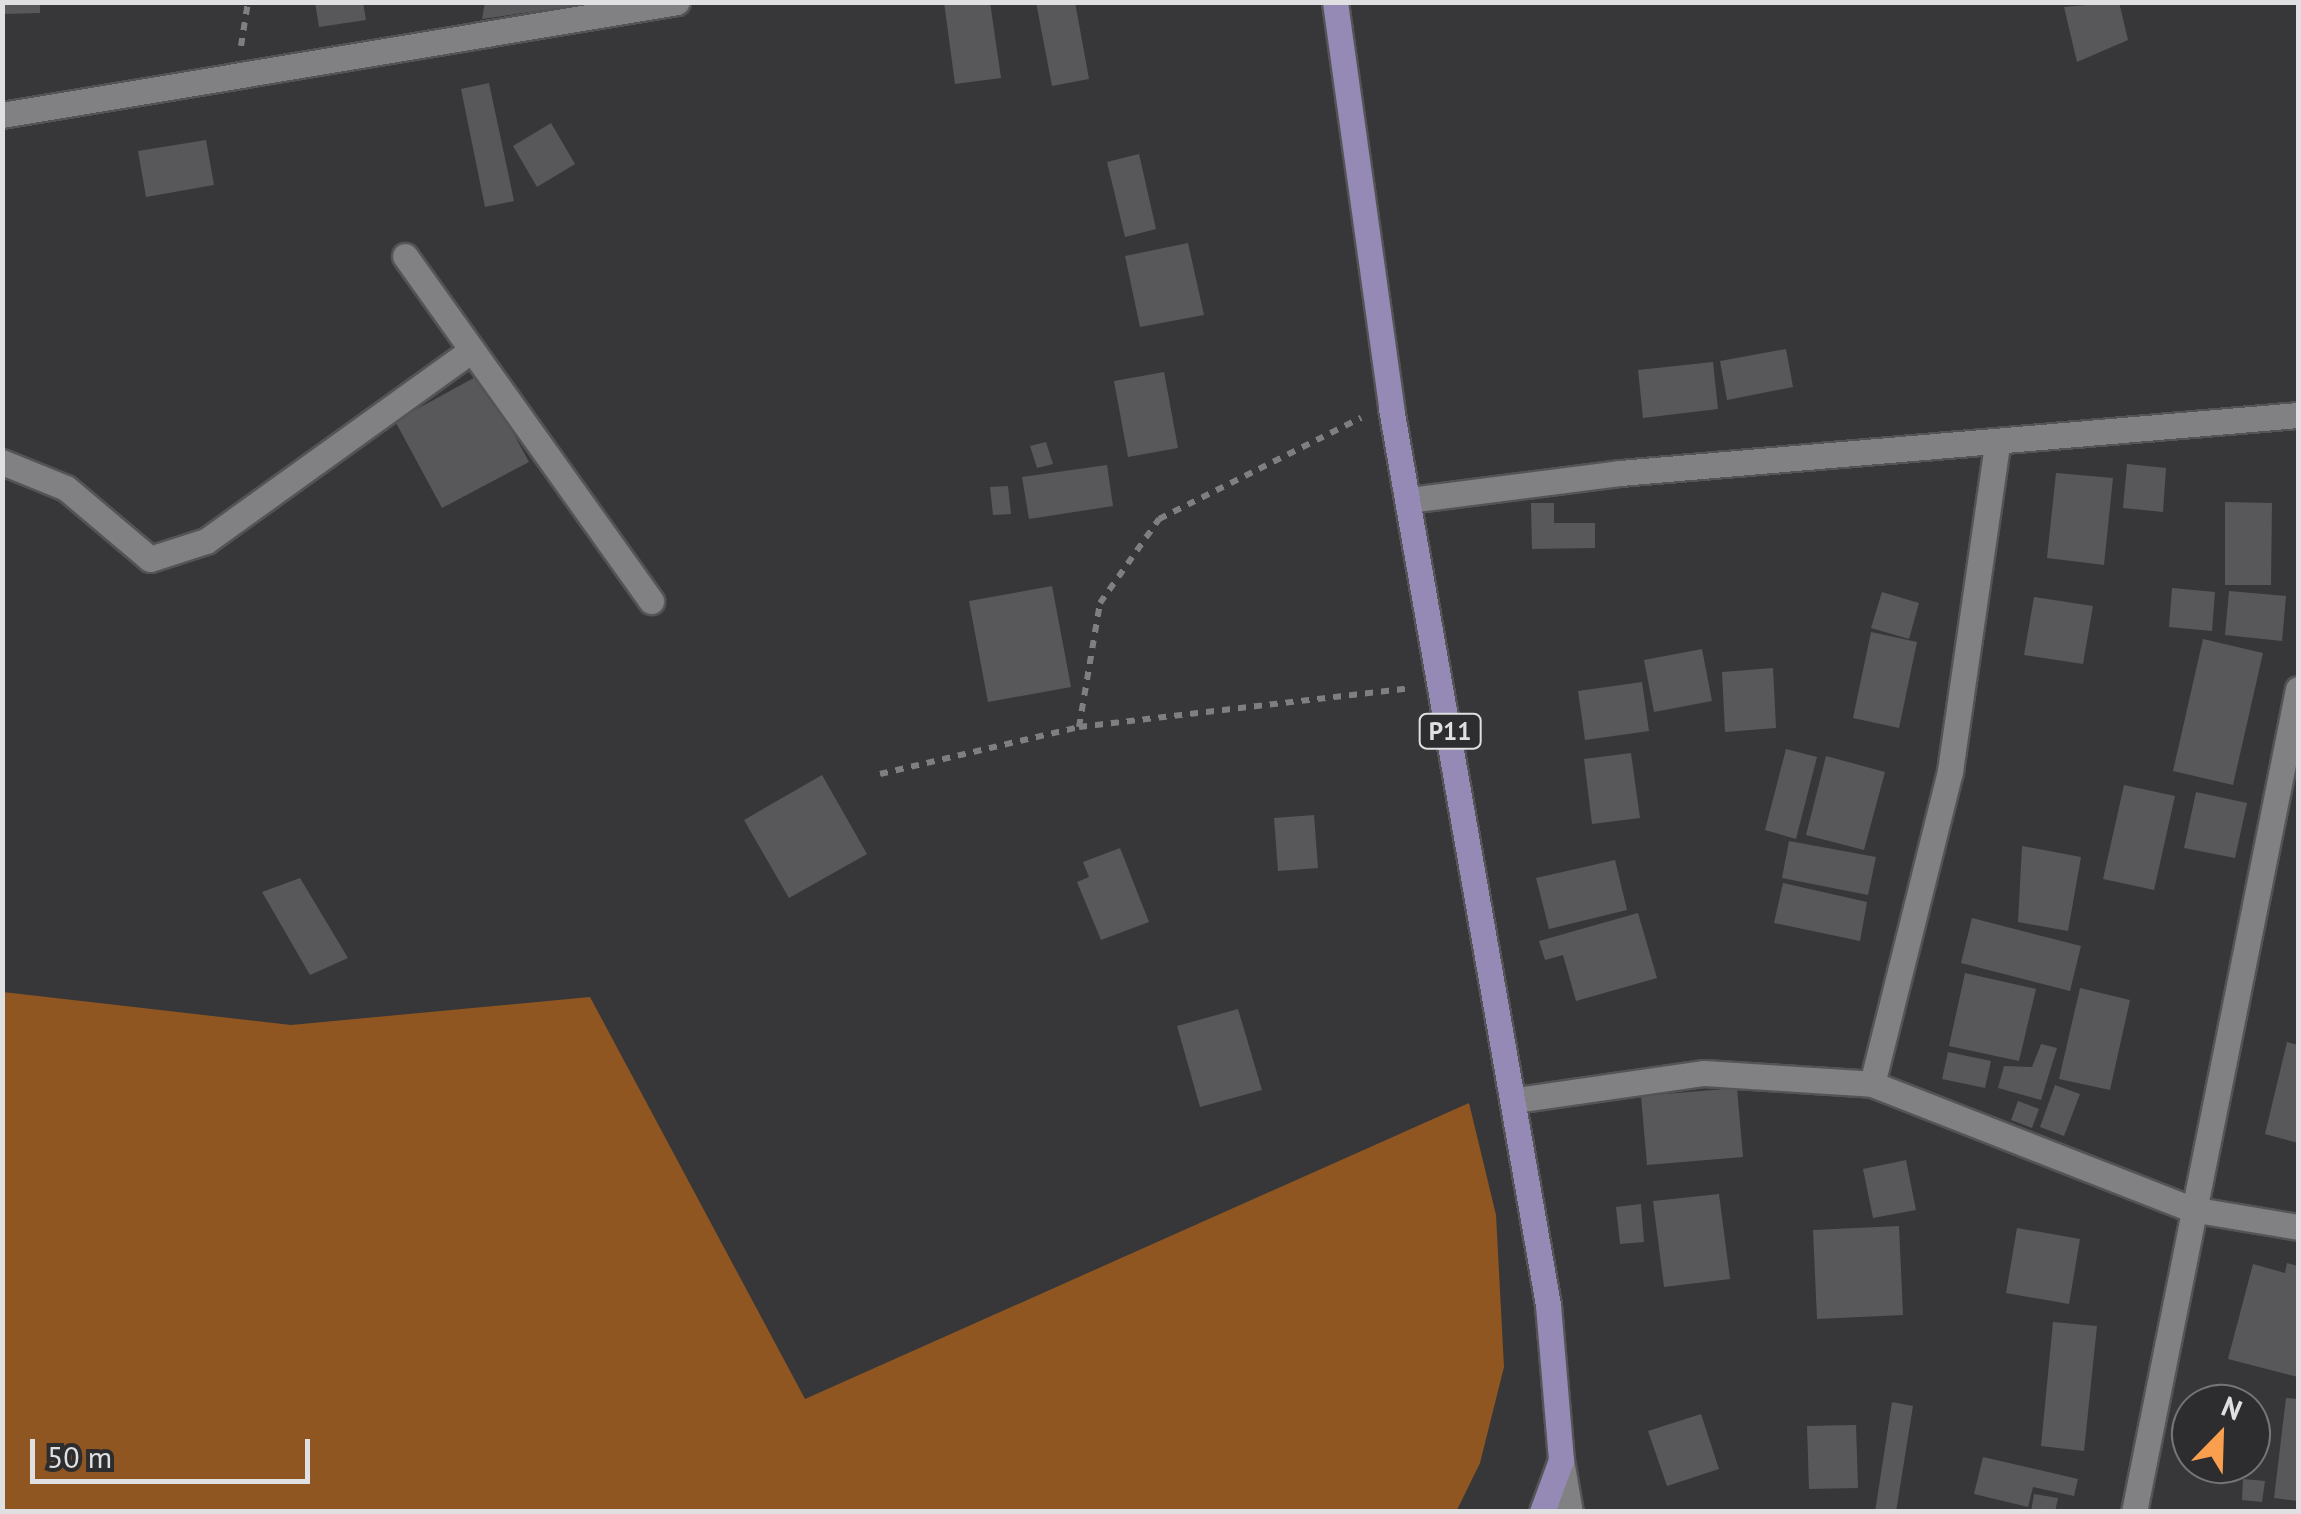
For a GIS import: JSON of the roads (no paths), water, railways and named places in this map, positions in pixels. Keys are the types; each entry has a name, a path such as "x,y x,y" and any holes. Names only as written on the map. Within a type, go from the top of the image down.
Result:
{"main road":[{"name":"P11","path":"1334,2 1391,408 1516,1100 1561,1460 1542,1512"}],"street":[{"path":"2,115 677,2"},
{"path":"405,256 651,600"},
{"path":"2,462 66,488 150,559 206,541 472,350"},
{"path":"1409,500 2298,415"},
{"path":"1872,1084 1950,771 1996,442"},
{"path":"2134,1512 2191,1209 2298,689"},
{"path":"1516,1100 1704,1074 1872,1084 2191,1209 2298,1227"},
{"path":"1561,1460 1570,1512"}]}
